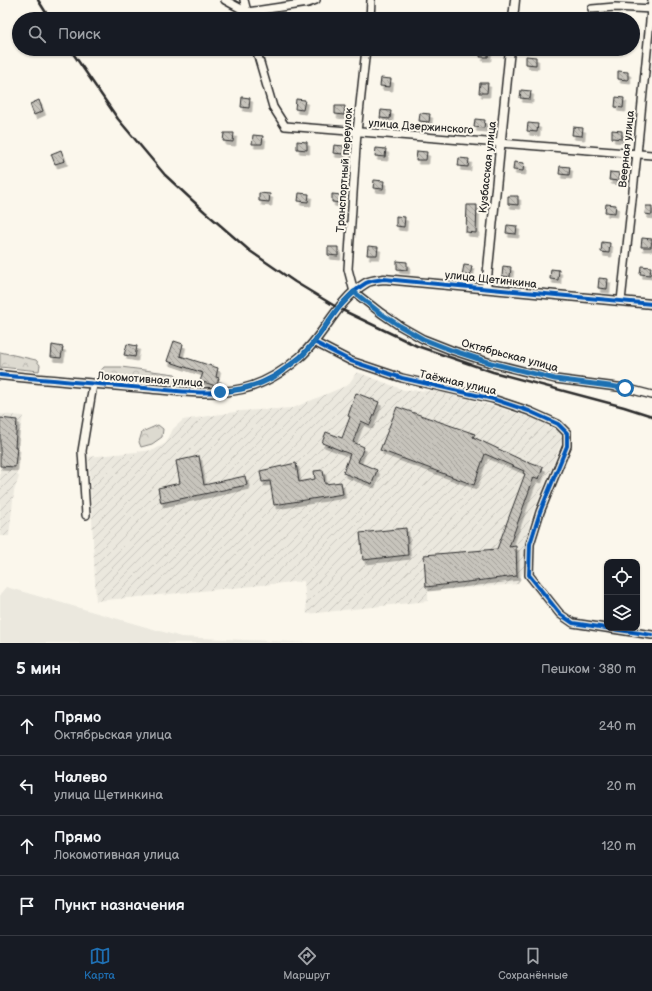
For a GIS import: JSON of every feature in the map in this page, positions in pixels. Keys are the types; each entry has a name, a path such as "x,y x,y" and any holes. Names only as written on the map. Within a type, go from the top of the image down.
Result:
{"street":[{"path":"225,0 243,12"},
{"path":"244,0 247,12"},
{"path":"263,12 316,0"},
{"path":"371,12 372,0"},
{"path":"514,12 515,0"},
{"name":"Веерная улица","path":"621,301 652,0"},
{"path":"592,9 652,9"},
{"name":"улица Дзержинского","path":"258,56 274,107 285,126 652,155"},
{"name":"Транспортный переулок","path":"354,292 348,269 357,132 365,56"},
{"name":"Кузбасская улица","path":"486,288 509,56"},
{"name":"улица Щетинкина","path":"338,308 354,292 367,282 384,279 652,304"},
{"name":"Октябрьская улица","path":"354,292 380,313 400,326 423,339 451,350 491,363 555,379 625,388 652,395"},
{"name":"Локомотивная улица","path":"0,375 198,392 220,392 241,389 259,384 274,377 301,357 314,342 338,308"},
{"name":"Таёжная улица","path":"314,342 351,361 402,378 493,399 529,411 558,424 567,433 567,446 540,512 530,544 529,575 560,614 573,623 652,635"},
{"path":"86,515 82,451 93,384"}],"shaded area":[{"path":"357,372 404,390 437,391 497,407 532,418 561,432 563,439 530,520 525,568 518,584 428,591 428,601 307,614 304,581 96,601 89,457 154,450 166,443 173,429 183,420 241,411 293,408 348,385"},
{"path":"0,414 23,416 14,470 19,477 14,491 9,536 0,536"},
{"path":"6,587 181,637 313,643 2,643 0,642 0,594"}],"green space":[{"path":"0,352 36,360 40,365 39,371 0,367"},
{"path":"104,367 121,367 175,374 180,379 178,391 106,385 99,373"},
{"path":"158,425 163,429 162,437 152,444 141,447 139,442 142,432"}],"building":[{"path":"526,56 536,57 536,65 526,64"},
{"path":"618,71 628,72 628,80 618,79"},
{"path":"381,78 391,79 390,87 380,86"},
{"path":"480,83 488,83 487,93 479,93"},
{"path":"521,90 531,91 530,99 520,98"},
{"path":"242,97 250,98 249,108 241,107"},
{"path":"616,97 624,98 623,108 615,107"},
{"path":"296,99 305,100 303,110 295,109"},
{"path":"39,100 43,111 34,115 30,104"},
{"path":"335,106 345,106 344,115 335,114"},
{"path":"381,110 391,111 390,119 380,118"},
{"path":"420,113 430,114 429,122 419,121"},
{"path":"475,119 485,120 484,128 474,127"},
{"path":"528,123 538,124 537,132 527,131"},
{"path":"573,127 583,128 582,136 572,135"},
{"path":"612,130 622,131 622,139 612,138"},
{"path":"224,133 234,133 233,142 223,141"},
{"path":"253,135 263,136 262,144 252,144"},
{"path":"297,141 307,142 307,150 297,149"},
{"path":"334,145 344,146 343,154 333,153"},
{"path":"376,148 386,149 385,157 375,156"},
{"path":"61,150 65,161 55,164 51,154"},
{"path":"417,151 427,152 426,160 416,160"},
{"path":"459,158 469,159 468,167 458,166"},
{"path":"514,162 524,163 523,171 513,170"},
{"path":"560,166 570,167 569,175 559,174"},
{"path":"610,172 620,173 619,181 609,180"},
{"path":"374,180 384,181 383,189 373,188"},
{"path":"259,193 270,194 269,202 259,201"},
{"path":"299,193 309,194 308,202 298,201"},
{"path":"332,194 342,195 342,203 332,202"},
{"path":"508,196 518,196 518,205 508,204"},
{"path":"606,204 616,205 615,213 605,212"},
{"path":"467,205 477,205 476,233 466,232"},
{"path":"646,206 652,206 652,215 645,214"},
{"path":"396,216 405,217 404,227 396,226"},
{"path":"507,225 517,226 516,234 506,233"},
{"path":"642,238 652,239 651,247 641,247"},
{"path":"602,242 610,243 609,253 601,252"},
{"path":"368,246 378,247 377,255 367,255"},
{"path":"328,247 338,247 338,256 328,255"},
{"path":"397,261 407,262 407,270 397,269"},
{"path":"464,265 472,266 470,276 462,275"},
{"path":"503,266 511,267 510,277 502,276"},
{"path":"641,266 651,267 650,275 640,274"},
{"path":"551,269 559,270 558,280 550,279"},
{"path":"599,278 608,279 607,289 598,288"},
{"path":"174,341 183,344 180,356 218,368 216,377 219,378 216,386 200,381 203,373 167,361"},
{"path":"127,344 137,346 135,357 124,355"},
{"path":"52,345 63,347 61,358 51,357"},
{"path":"356,393 379,402 370,425 361,421 353,442 364,447 358,462 377,470 372,484 343,473 350,454 322,443 326,432 342,438 350,417 348,416"},
{"path":"397,407 475,434 473,437 526,462 527,461 543,467 539,479 534,477 509,547 516,546 517,576 426,587 424,555 497,549 525,474 523,473 524,471 485,454 474,485 380,450"},
{"path":"0,418 17,420 15,467 0,466"},
{"path":"199,456 204,485 245,476 247,485 161,503 158,488 180,483 176,461"},
{"path":"296,463 299,482 315,479 314,471 323,470 325,484 341,482 343,494 274,505 270,481 262,482 260,471"},
{"path":"406,528 408,555 363,560 360,533"}],"railway":[{"path":"38,0 46,12"},
{"path":"75,56 118,119 165,175 250,251 295,282 338,308 417,346 493,372 624,407 652,416"}],"cycle path":[{"path":"0,375 206,393 242,389 266,381 294,362 317,339 339,309 356,290 368,282 384,279 652,304"},
{"path":"314,342 351,361 402,378 493,399 529,411 558,424 567,433 567,446 540,512 530,544 529,575 560,614 573,623 652,635"}],"route":[{"path":"220,392 241,389 259,384 274,377 301,357 314,342 338,308 354,292 380,313 400,326 423,339 451,350 491,363 555,379 625,388"}]}
